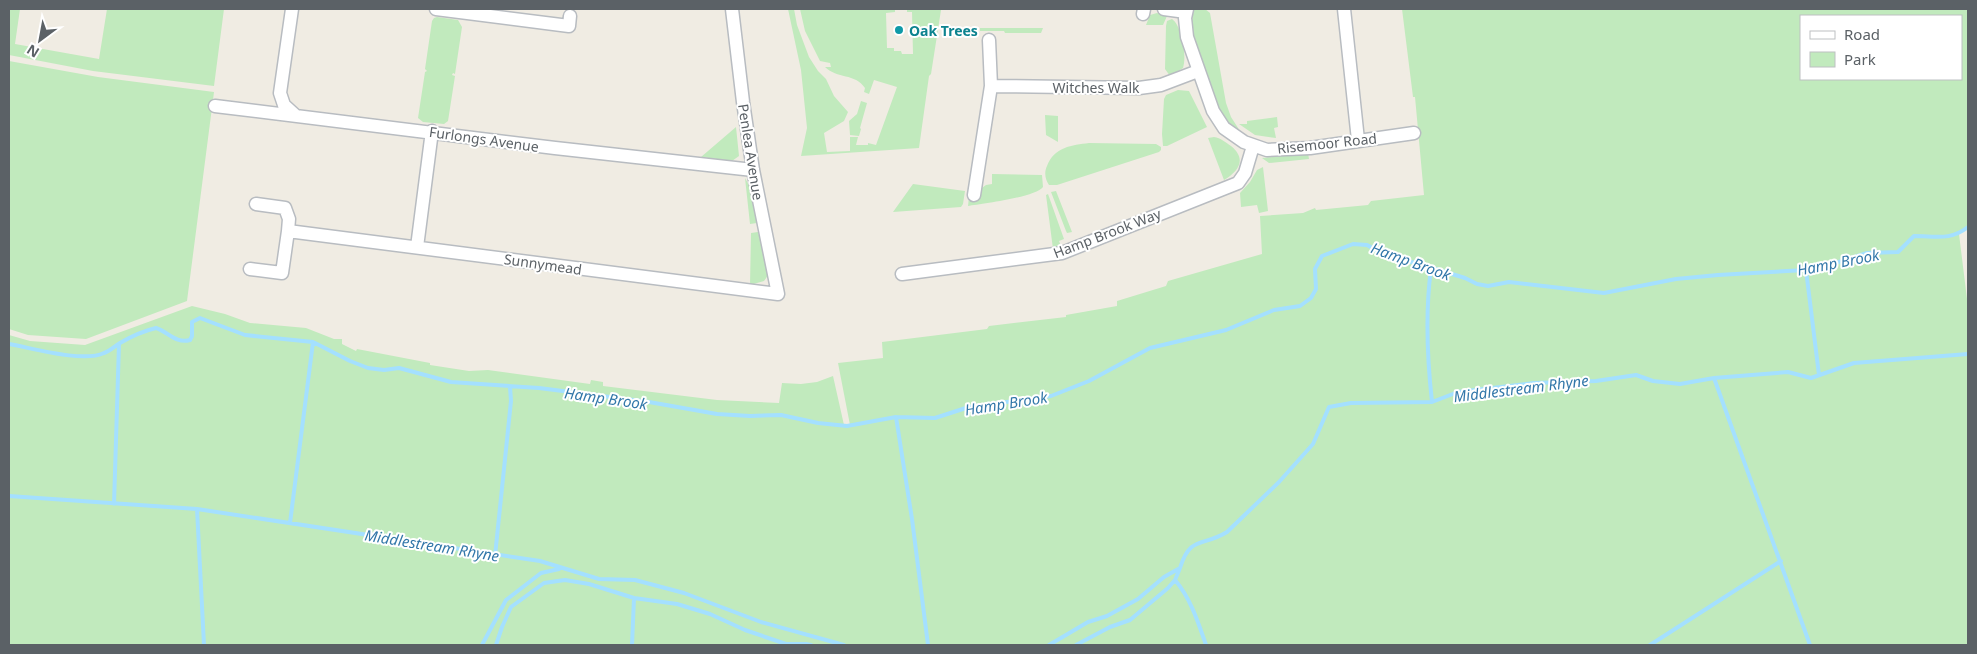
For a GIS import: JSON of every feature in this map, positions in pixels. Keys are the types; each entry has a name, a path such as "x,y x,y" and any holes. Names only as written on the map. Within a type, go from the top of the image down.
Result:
{"street":[{"path":"292,9 280,93 284,105 295,114"},
{"path":"444,9 569,26 570,16"},
{"name":"Penlea Avenue","path":"732,9 753,170 778,294"},
{"path":"1164,9 1186,11"},
{"path":"1344,9 1358,140"},
{"name":"Risemoor Road","path":"1186,11 1185,28 1213,111 1218,120 1234,136 1253,146 1267,150 1310,148 1414,133"},
{"path":"974,195 990,86 989,40"},
{"name":"Witches Walk","path":"990,86 1139,88 1161,85 1198,71"},
{"name":"Furlongs Avenue","path":"215,106 295,114 555,148 753,170"},
{"path":"417,247 432,132"},
{"name":"Hamp Brook Way","path":"902,274 1062,253 1238,183 1245,173 1253,146"},
{"path":"250,269 282,273 288,231 289,219 285,208 256,204"},
{"name":"Sunnymead","path":"288,231 778,294"}],"green space":[{"path":"9,9 20,9 15,44 99,59 107,9 224,9 214,86 93,71 9,55"},
{"path":"788,9 794,9 797,25 809,57 826,79 834,96 848,112 844,121 824,133 827,152 850,151 850,137 858,137 856,145 868,145 868,143 876,145 897,87 874,80 869,94 864,92 865,88 861,83 830,71 825,67 831,67 830,63 820,61 805,31 800,9 895,9 895,12 886,13 887,48 894,48 894,51 901,51 902,54 913,54 912,12 907,12 907,9 943,9 941,10 931,74 929,76 919,148 801,156 807,128 801,70"},
{"path":"1194,9 1205,9 1210,13 1226,103 1231,117 1240,131 1231,125 1221,114 1192,31"},
{"path":"1402,9 1968,9 1968,227 1959,234 1968,307 1968,645 9,645 9,335 30,341 85,345 192,306 225,314 250,323 306,328 334,339 342,339 342,344 356,351 357,349 430,363 430,365 469,371 488,370 590,384 591,380 603,382 603,386 717,400 779,403 782,383 801,384 817,382 833,376 844,425 850,425 838,363 883,358 882,342 1066,317 1066,315 1117,306 1117,301 1166,286 1168,281 1262,254 1260,216 1303,213 1315,208 1316,210 1368,205 1371,201 1424,195 1415,97 1413,97"},
{"path":"1157,13 1167,16 1163,25 1146,25 1150,15"},
{"path":"437,17 458,20 462,27 455,74 453,73 452,75 455,76 448,121 444,124 423,122 418,118 425,72 427,71 425,69 432,21"},
{"path":"1172,19 1181,34 1184,63 1183,68 1170,76 1165,69 1166,26 1167,21"},
{"path":"980,28 1043,28 1041,33 1005,33 1004,31 980,31"},
{"path":"9,61 98,77 214,92 187,301 86,339 28,335 9,329"},
{"path":"1178,90 1189,91 1207,127 1167,146 1163,146 1164,99 1166,95"},
{"path":"861,101 867,103 859,136 850,135 849,121 857,114"},
{"path":"1045,115 1058,116 1058,142 1046,135"},
{"path":"1277,117 1278,127 1274,128 1276,138 1255,135 1239,124 1247,124 1247,121"},
{"path":"736,127 739,156 732,161 701,157"},
{"path":"1208,138 1221,139 1231,146 1236,151 1240,160 1234,173 1224,180"},
{"path":"1089,143 1156,144 1161,147 1161,150 1057,185 1049,185 1045,171 1054,155 1064,148"},
{"path":"1308,153 1309,159 1269,163 1262,158"},
{"path":"1263,167 1268,211 1259,213 1257,205 1241,207 1240,193 1250,182 1257,170"},
{"path":"992,174 1042,175 1043,187 1038,191 1020,197 968,206 969,197 986,185 992,184"},
{"path":"745,178 750,187 757,223 750,224"},
{"path":"913,184 965,191 963,204 961,207 893,212"},
{"path":"1056,191 1072,232 1067,233 1066,231 1051,192"},
{"path":"1048,194 1064,239 1059,241 1061,246 1053,249 1046,195"},
{"path":"758,232 769,274 764,281 750,285 751,233"}],"waterway":[{"name":"Hamp Brook","path":"9,344 71,356 95,356 106,352 133,336 156,328 176,339 190,340 192,336 192,322 200,318 245,335 313,342 368,368 384,370 399,368 451,382 539,388 649,402 717,414 781,415 818,423 847,426 896,417 935,418 969,407 1051,396 1089,381 1150,348 1226,330 1274,310 1300,306 1311,298 1316,289 1315,269 1322,256 1353,244 1367,245 1397,259 1465,278 1477,284 1488,286 1509,282 1604,293 1676,279 1806,270 1867,253 1898,252 1914,236 1949,236 1968,227"},
{"path":"1431,269 1427,335 1432,402"},
{"path":"1806,270 1819,375"},
{"path":"290,523 313,342"},
{"path":"114,504 119,344"},
{"name":"Middlestream Rhyne","path":"1049,645 1088,622 1107,616 1138,599 1164,577 1180,568 1188,551 1193,546 1227,532 1279,482 1313,444 1329,407 1351,403 1432,402 1458,392 1534,383 1596,381 1636,375 1653,381 1680,384 1714,378 1788,372 1811,378 1854,363 1968,354"},
{"path":"1714,378 1810,645"},
{"path":"495,556 511,401 510,387"},
{"path":"896,417 912,519 928,645"},
{"name":"Middlestream Rhyne","path":"9,496 197,509 540,561 599,579 635,580 684,593 761,622 844,645"},
{"path":"197,509 204,645"},
{"path":"1650,645 1781,561"},
{"path":"1076,645 1110,627 1130,620 1168,588 1175,580 1180,568"},
{"path":"482,645 506,600 541,573 559,569"},
{"path":"496,645 511,607 544,583 565,580 589,584 634,598 677,604 710,614 745,630 786,644 811,645"},
{"path":"1175,580 1190,603 1206,645"},
{"path":"632,645 634,598"}],"place":[{"name":"Oak Trees","path":"899,30"}]}
